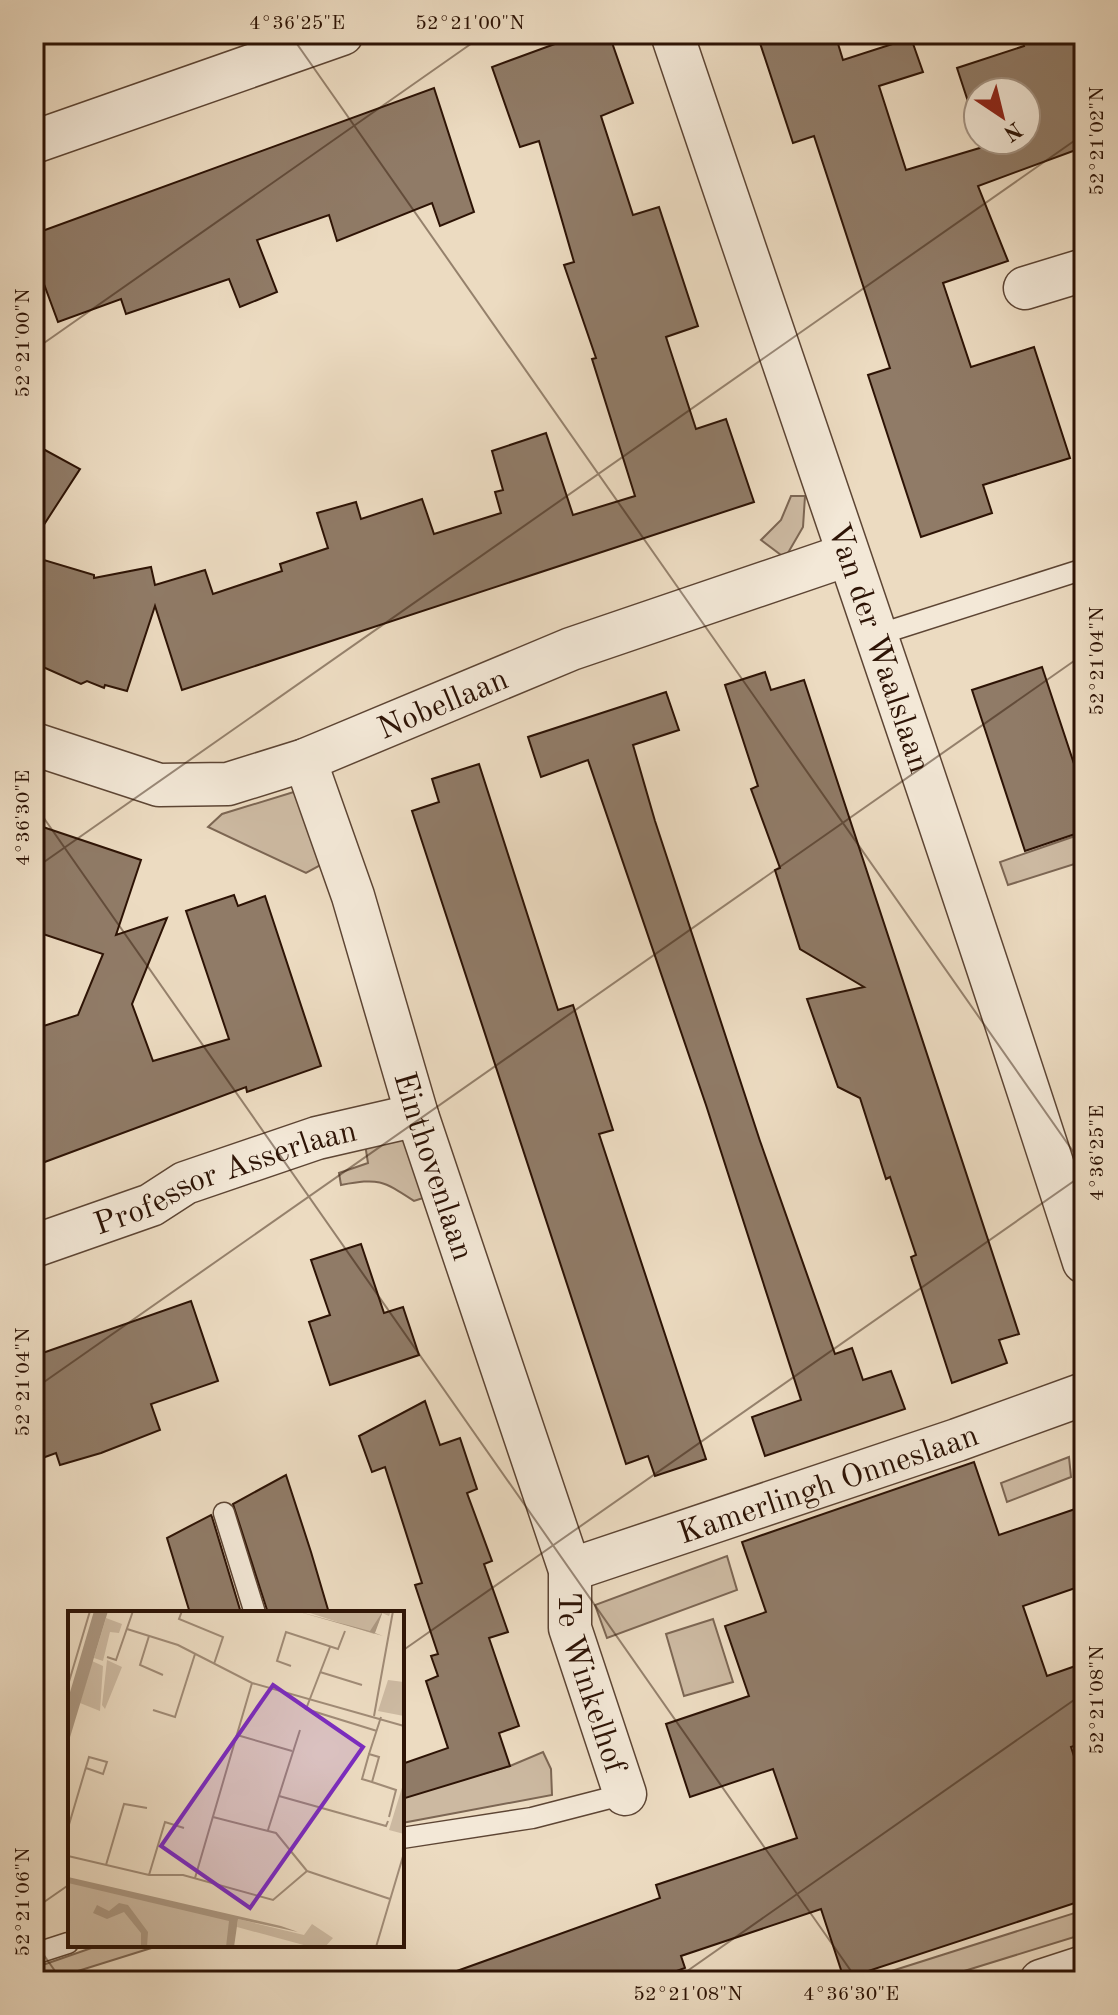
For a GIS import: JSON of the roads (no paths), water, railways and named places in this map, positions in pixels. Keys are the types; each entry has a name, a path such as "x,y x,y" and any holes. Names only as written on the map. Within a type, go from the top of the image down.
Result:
{"street":[{"path":"34,142 342,34"},
{"name":"Van der Waalslaan","path":"672,34 969,906 1084,1262"},
{"path":"1025,288 1084,270"},
{"name":"Nobellaan","path":"34,744 159,785 228,784 305,760 571,649 847,555"},
{"name":"Einthovenlaan","path":"305,760 353,896 417,1115 570,1570"},
{"name":"Professor Asserlaan","path":"34,1246 151,1205 185,1183 317,1138 417,1115"},
{"name":"Kamerlingh Onneslaan","path":"570,1570 1084,1394"},
{"name":"Te Winkelhof","path":"570,1570 570,1628 625,1794"},
{"path":"1041,1981 1084,1967"}],"lane":[{"path":"877,635 1084,569"},
{"path":"224,1513 254,1611"},
{"path":"404,1838 532,1818 625,1794"},
{"path":"34,1954 68,1943"}]}
